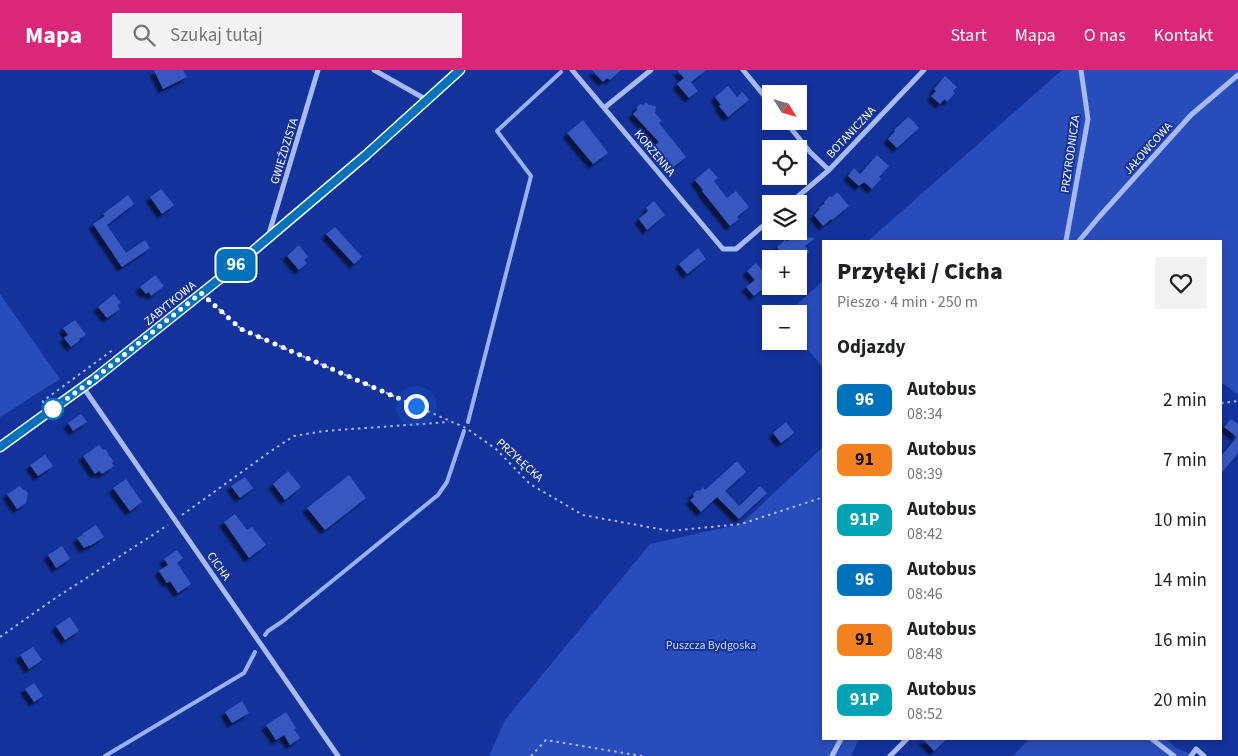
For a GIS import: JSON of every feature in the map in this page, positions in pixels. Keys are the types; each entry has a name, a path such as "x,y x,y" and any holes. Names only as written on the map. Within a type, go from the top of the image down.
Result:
{"street":[{"name":"GWIEŹDZISTA","path":"268,237 318,70"},
{"path":"374,70 427,100"},
{"name":"ZABYTKOWA","path":"0,446 83,387 227,273 366,155 460,70"},
{"name":"KORZENNA","path":"572,70 723,249 736,249 762,226"},
{"path":"604,108 651,70"},
{"path":"743,70 762,93"},
{"name":"BOTANICZNA","path":"800,195 829,170 924,70"},
{"name":"PRZYRODNICZA","path":"1066,240 1088,119 1081,70"},
{"name":"JAŁOWCOWA","path":"1080,240 1191,115 1238,75"},
{"path":"792,130 810,152 829,170"},
{"name":"CICHA","path":"83,387 338,756"},
{"path":"832,756 840,740"},
{"path":"890,756 906,740"},
{"path":"1153,740 1174,756"},
{"path":"1191,756 1196,749 1204,756"}],"path":[{"name":"PRZYŁĘCKA","path":"201,293 241,329 466,428 496,449 530,484 583,516 670,532 741,524 822,497"},
{"path":"1222,404 1238,401"},
{"path":"0,637 54,599 176,520 294,436 324,431 452,422"},
{"path":"531,756 546,740 642,756"}],"green space":[{"path":"1062,70 1238,70 1237,394 1222,383 1222,240 869,240"},
{"path":"822,282 822,367 807,349 807,305 796,305"},
{"path":"0,294 60,379 0,417"},
{"name":"Puszcza Bydgoska","path":"822,448 822,740 859,740 851,756 489,756 505,720 650,544 741,524"},
{"path":"1028,740 1167,740 1176,748 1196,756 1013,756"}],"building":[{"path":"154,70 183,70 187,77 163,89"},
{"path":"592,70 621,70 610,80 607,78 603,82"},
{"path":"677,70 706,70 691,82 698,91 689,98 677,84 684,78"},
{"path":"945,76 957,87 953,91 955,93 947,102 945,99 940,104 931,96 936,91 934,89"},
{"path":"728,86 737,97 742,92 749,100 728,117 719,106 721,105 715,97"},
{"path":"646,102 649,105 656,106 655,113 662,121 659,123 686,157 672,168 654,146 659,142 633,114 640,104 643,105"},
{"path":"908,117 919,128 897,148 888,139 894,130"},
{"path":"583,120 608,153 593,164 567,133"},
{"path":"877,155 889,166 879,177 881,179 872,189 864,182 859,186 848,176 854,168 860,174"},
{"path":"709,168 718,178 714,181 727,198 736,191 749,207 730,226 695,180"},
{"path":"161,189 174,205 162,214 150,197"},
{"path":"837,192 849,206 823,226 814,215 830,196 832,197"},
{"path":"128,195 134,204 107,225 126,253 145,240 150,248 122,267 93,224"},
{"path":"654,201 665,215 647,230 639,219 648,211 646,208"},
{"path":"335,227 362,257 354,264 326,234"},
{"path":"807,237 815,238 805,246 809,252 807,254 807,250 779,250 777,247 785,240 787,242 790,240 807,240"},
{"path":"299,245 308,257 304,260 307,263 299,270 287,256"},
{"path":"698,248 706,259 687,274 679,264"},
{"path":"756,263 762,270 762,289 754,296 746,287 755,280 747,271"},
{"path":"155,275 164,286 151,296 149,292 146,294 140,287"},
{"path":"114,294 121,303 117,305 120,309 107,318 98,307"},
{"path":"75,320 86,335 71,347 64,338 68,335 63,328"},
{"path":"81,414 87,422 73,431 68,423"},
{"path":"1231,419 1238,424 1238,453 1222,473 1222,455 1237,437 1224,427"},
{"path":"786,422 794,433 781,443 773,433"},
{"path":"99,445 103,450 105,449 114,466 102,474 99,471 95,474 83,456"},
{"path":"45,455 53,466 38,476 30,465"},
{"path":"737,461 746,472 725,491 739,506 760,486 767,493 739,519 717,497 701,512 690,500 694,497 693,494 697,490 700,491 703,487 705,490"},
{"path":"288,471 301,487 285,500 273,484"},
{"path":"349,475 366,498 325,530 307,508"},
{"path":"245,477 253,488 240,498 231,486"},
{"path":"126,479 142,502 130,511 113,488"},
{"path":"20,486 28,493 26,503 17,509 7,494"},
{"path":"235,514 247,530 252,527 266,545 249,558 224,522"},
{"path":"96,525 104,537 84,548 77,538"},
{"path":"62,546 70,559 56,568 48,555"},
{"path":"177,550 183,558 177,563 191,584 178,593 170,581 167,583 159,571 168,565 164,559"},
{"path":"70,617 79,631 65,640 56,626"},
{"path":"33,647 42,660 29,669 20,655"},
{"path":"34,683 43,696 34,702 25,689"},
{"path":"242,701 249,713 232,723 225,712"},
{"path":"286,712 300,738 290,745 284,735 276,740 266,725"},
{"path":"924,740 946,740 934,751"}],"waterway":[{"path":"468,422 531,176 497,131 561,72"},
{"path":"265,635 438,495 447,482 464,431"},
{"path":"105,756 244,673 255,652"}],"bus line":[{"name":"96","path":"0,447 94,379 227,273 366,155 460,70"}],"route":[{"path":"53,409 94,379 201,293 241,329 416,406"}]}
